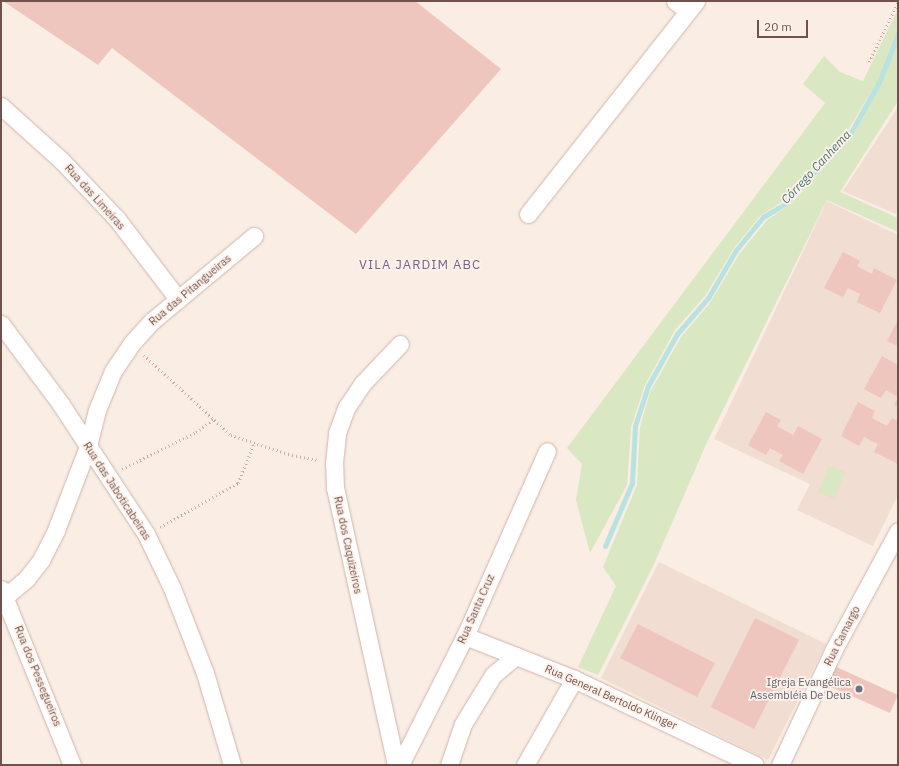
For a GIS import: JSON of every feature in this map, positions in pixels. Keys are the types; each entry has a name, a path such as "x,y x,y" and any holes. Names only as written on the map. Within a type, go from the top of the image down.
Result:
{"street":[{"path":"528,214 686,4"},
{"name":"Rua das Limeiras","path":"1,106 62,161 116,219 178,299"},
{"name":"Rua das Pitangueiras","path":"3,595 27,578 41,560 56,530 88,446 100,403 113,371 132,344 152,321 254,236"},
{"name":"Rua das Jaboticabeiras","path":"1,324 60,403 109,475 146,534 172,588 205,673 232,765"},
{"name":"Rua dos Caquizeiros","path":"396,765 335,488 334,463 337,433 346,408 362,384 400,344"},
{"name":"Rua Santa Cruz","path":"400,765 465,636 547,451"},
{"name":"Rua Camargo","path":"780,765 834,649 898,531"},
{"name":"Rua dos Pessegueiros","path":"3,595 72,765"},
{"name":"Rua General Bertoldo Klinger","path":"465,636 574,679 755,765"},
{"path":"449,765 463,724 489,682 516,656"},
{"path":"525,765 574,679"}],"path":[{"path":"869,62 898,2"},
{"path":"132,344 231,435 292,455 334,463"},
{"path":"109,475 149,457 214,419"},
{"path":"146,534 238,483 254,443"}],"shaded area":[{"path":"898,107 898,215 843,191"},
{"path":"827,201 898,235 898,495 873,546 797,510 810,484 714,439"},
{"path":"659,562 826,644 768,760 601,678"}],"green space":[{"path":"898,9 898,30 877,82 848,130 785,200 761,215 734,248 705,296 675,330 645,385 631,427 627,485 590,553 576,500 582,464 567,448 825,103 803,84 824,56 840,72 863,81"},
{"path":"898,38 898,101 840,192 898,218 898,232 827,200 708,440 655,562 598,675 578,667 616,586 603,567 637,485 640,427 650,392 681,337 710,303 740,253 767,220 791,204 854,133 880,83"},
{"path":"829,465 845,472 834,499 818,492"}],"building":[{"path":"3,1 415,1 501,69 356,234 112,48 98,65"},
{"path":"843,252 860,261 857,266 872,274 874,268 897,280 880,313 857,302 860,294 848,288 843,297 824,288"},
{"path":"898,320 898,346 887,341"},
{"path":"882,356 898,365 898,397 886,390 881,398 864,389"},
{"path":"898,397 898,407 894,405"},
{"path":"858,402 875,411 872,418 887,426 892,418 898,421 898,464 874,452 878,444 864,437 859,446 841,436"},
{"path":"766,412 781,420 777,426 793,435 798,426 822,439 803,474 779,461 783,455 770,448 766,455 748,445"},
{"path":"755,618 799,640 754,729 711,707"},
{"path":"638,624 715,663 697,697 620,658"},
{"name":"Igreja Evangélica Assembléia De Deus","path":"830,664 898,695 890,713 820,682"}],"waterway":[{"name":"Córrego Canhema","path":"605,546 632,483 635,426 648,386 677,334 708,298 736,250 763,217 786,203 851,132 879,82 898,34"}],"place":[{"name":"Igreja Evangélica Assembléia De Deus","path":"859,689"}],"district":[{"name":"VILA JARDIM ABC","path":"420,265"}]}
